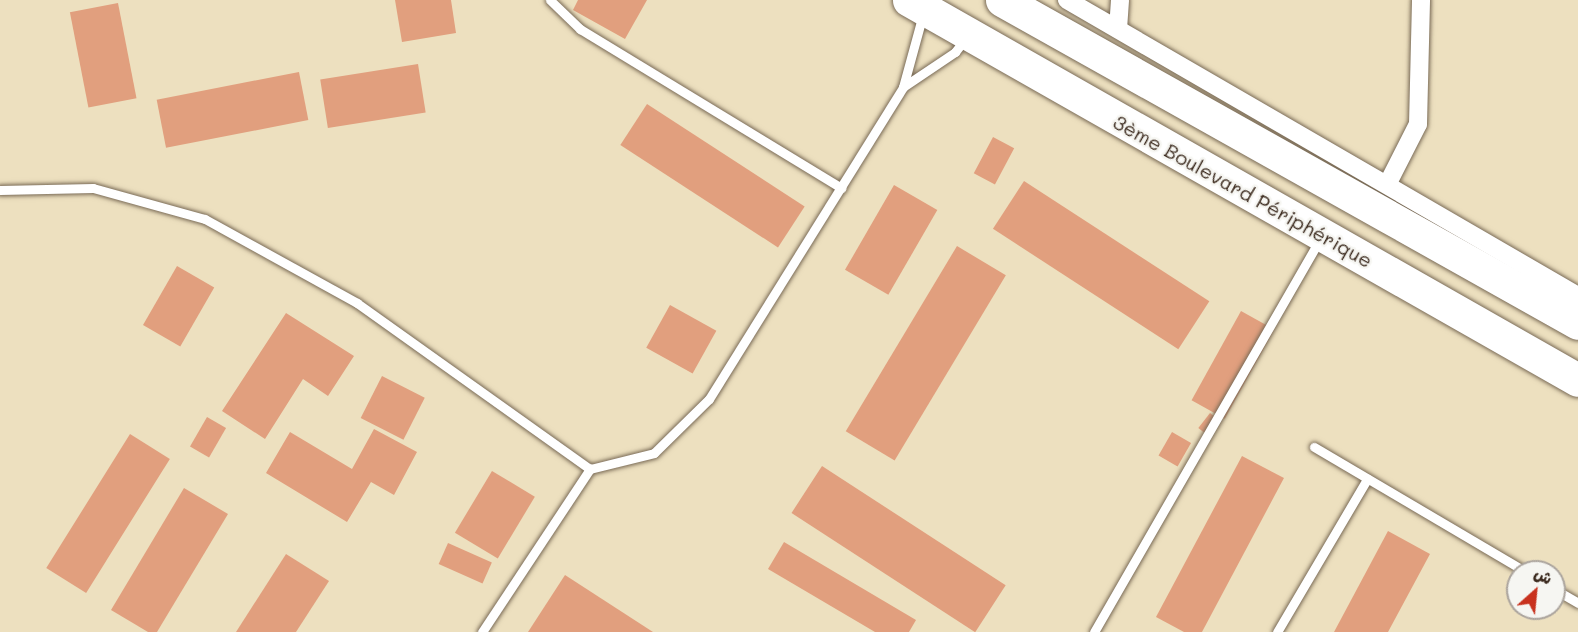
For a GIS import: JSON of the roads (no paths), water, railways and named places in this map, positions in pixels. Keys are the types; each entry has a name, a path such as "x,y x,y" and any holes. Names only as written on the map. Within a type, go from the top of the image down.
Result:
{"highway":[{"path":"1002,0 1578,323"},
{"name":"3ème Boulevard Périphérique","path":"917,4 967,36 1578,380"}],"street":[{"path":"1067,0 1388,183 1578,296"},
{"path":"1118,29 1120,0"},
{"path":"1388,183 1418,124 1421,0"}],"lane":[{"path":"550,0 580,28 841,188"},
{"path":"482,632 590,469 654,453 709,399 903,87 917,4"},
{"path":"903,87 955,52 967,36"},
{"path":"0,190 93,188 205,219 357,303 590,469"},
{"path":"1094,632 1322,236"},
{"path":"1314,447 1506,560"},
{"path":"1277,632 1367,479"}]}
